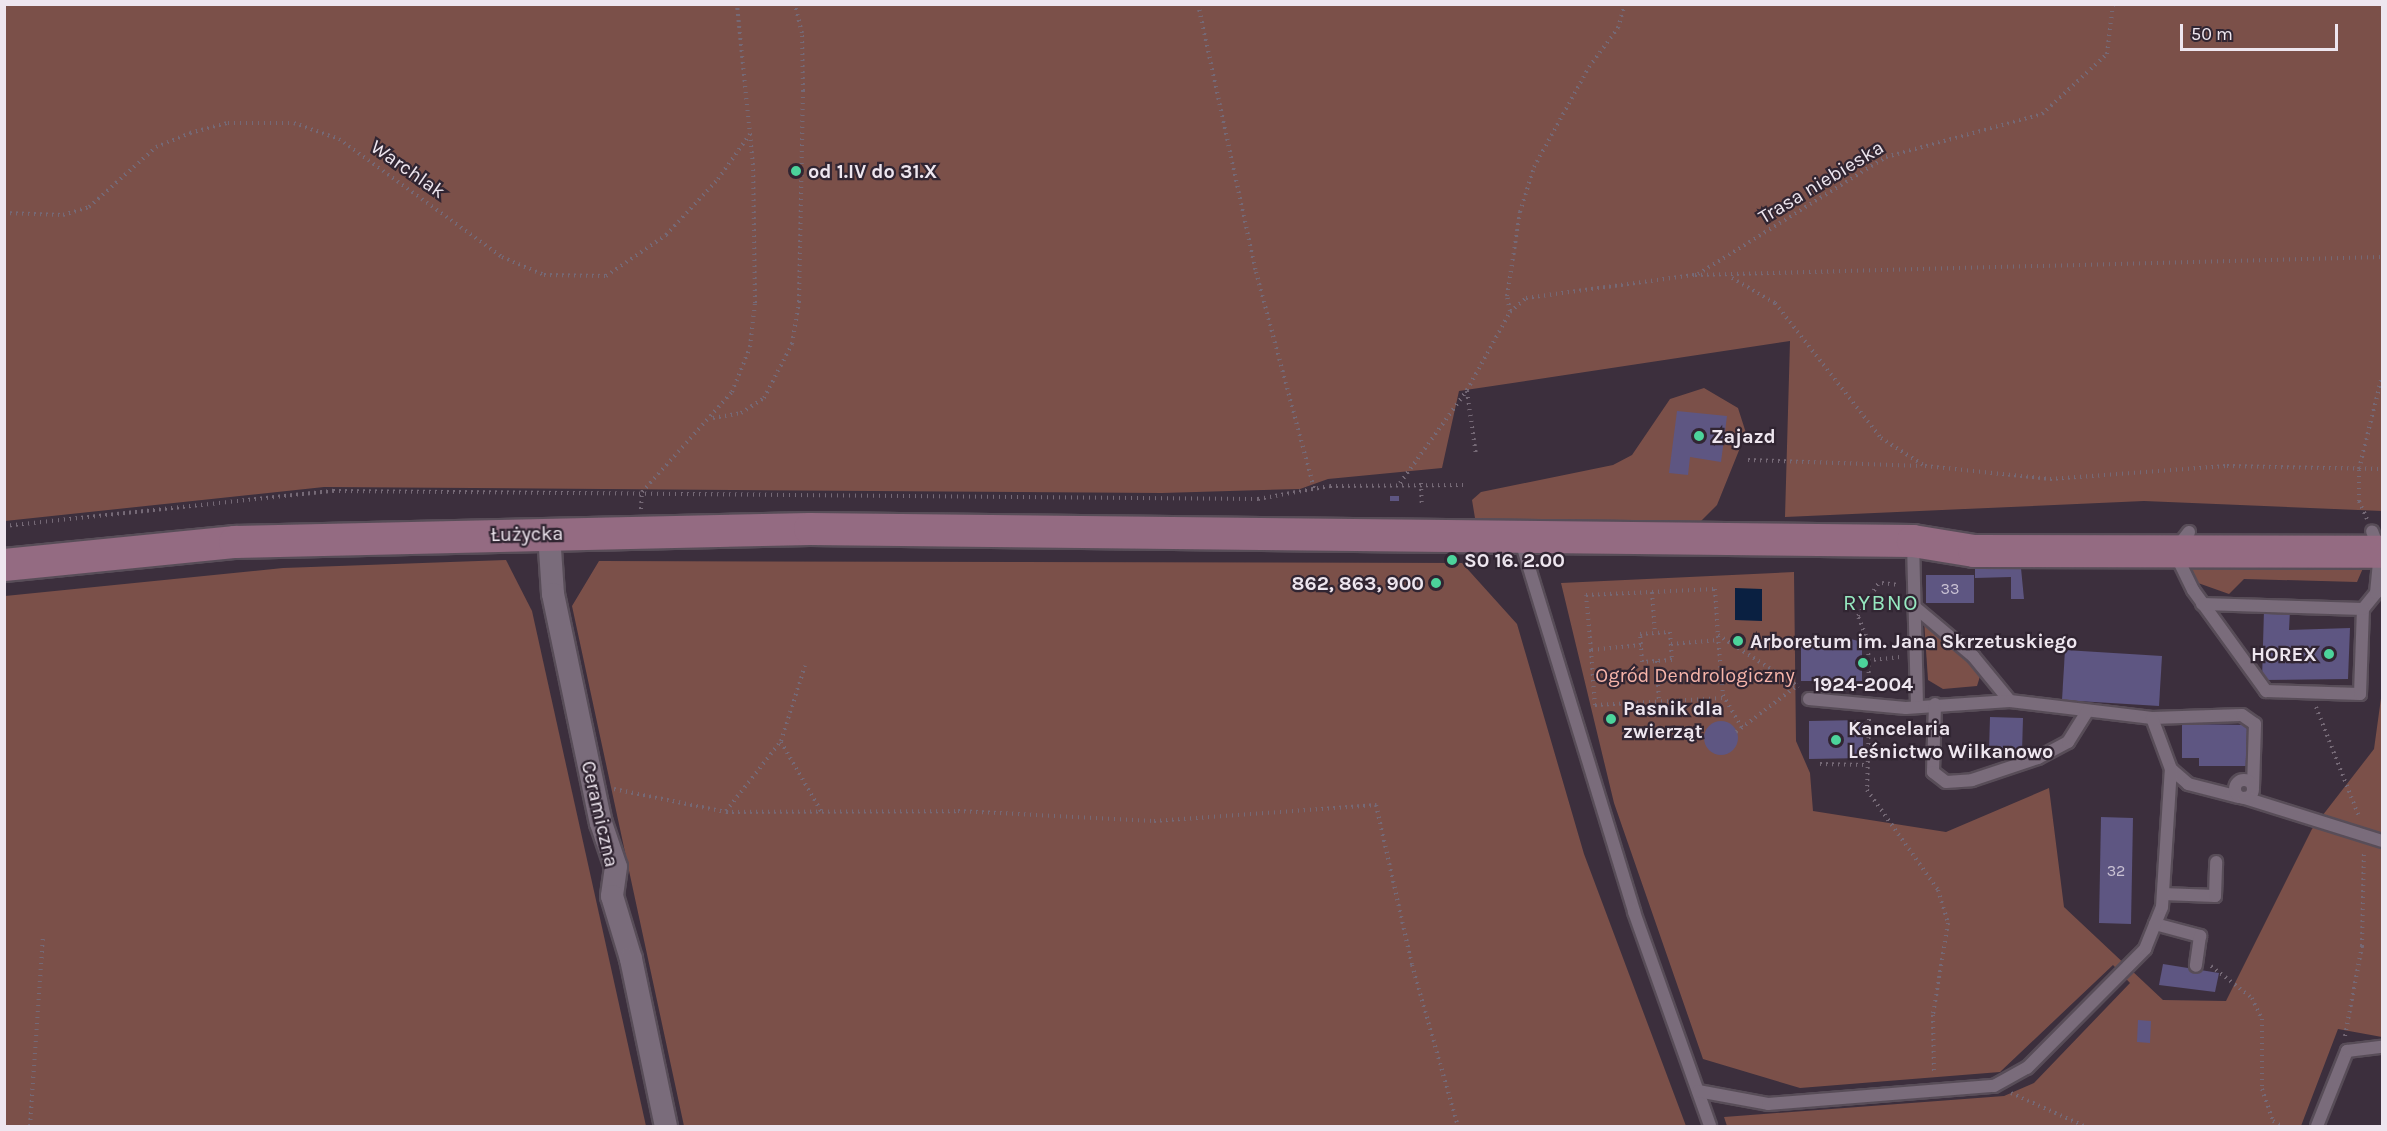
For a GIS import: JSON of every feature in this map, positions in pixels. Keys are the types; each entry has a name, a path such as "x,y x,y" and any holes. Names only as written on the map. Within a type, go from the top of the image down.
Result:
{"main road":[{"name":"Łużycka","path":"4,565 235,542 643,532 1051,531 1913,541 1957,531 2181,541 2379,541"}],"street":[{"name":"Ceramiczna","path":"549,534 553,594 593,785 616,867 612,896 631,959 666,1126"}],"lane":[{"path":"1519,537 1634,912 1710,1126"},
{"path":"1913,541 1917,707"},
{"path":"2181,541 2193,590 2266,691 2360,694 2363,609 2376,593 2379,541"},
{"path":"2202,603 2363,609"},
{"path":"1916,608 1973,656 2010,701"},
{"path":"1809,699 1869,706 1917,707 1935,704 2010,701 2152,718 2250,717 2256,736 2253,787 2242,798"},
{"path":"1935,704 1933,772 1946,782 1972,780 2038,758 2068,742 2087,712"},
{"path":"1698,1091 1768,1104 1994,1086 2036,1060 2145,949 2155,924 2163,894 2171,769 2152,718"},
{"path":"2171,769 2188,784 2382,841"},
{"path":"2163,894 2215,896 2216,862"},
{"path":"2155,924 2200,936 2196,963"},
{"path":"2317,1126 2346,1051 2382,1047"}],"path":[{"path":"643,532 642,492 687,437 713,418 743,372 750,347 755,303 750,134 737,4"},
{"path":"713,418 741,413 764,398 792,344 799,302 803,91 795,4"},
{"path":"1198,4 1256,272 1314,489"},
{"path":"1510,312 1507,296 1534,167 1579,84 1618,28 1625,4"},
{"name":"Trasa niebieska","path":"1695,275 1886,157 1948,136 2042,114 2107,54 2113,4"},
{"name":"Warchlak","path":"4,213 63,215 89,207 156,147 190,133 228,123 294,123 339,139 502,257 544,274 606,276 666,235 725,171 750,134"},
{"path":"1399,483 1467,390 1510,312 1526,298 1695,275 1731,278 2382,257"},
{"path":"1731,278 1774,303 1881,438 1925,466"},
{"path":"2379,541 2360,501 2359,469 2382,376"},
{"path":"1467,390 1476,455"},
{"path":"1748,460 1925,466 2050,479 2227,466 2382,469"},
{"path":"4,526 333,491 1258,499 1314,489 1399,483 1463,485"},
{"path":"1421,483 1422,506"},
{"path":"1905,586 1880,583 1858,616 1868,661 1867,790 1874,795 1938,890 1948,923 1933,1015 1936,1090"},
{"path":"1724,699 1659,704 1594,705 1586,595 1715,589 1724,699 1742,728"},
{"path":"1652,592 1655,633"},
{"path":"1670,632 1671,644 1672,660 1642,662 1640,634 1670,632"},
{"path":"1671,644 1718,637 1798,685 1809,699"},
{"path":"1591,650 1641,645"},
{"path":"1862,661 1917,656"},
{"path":"1657,661 1659,704"},
{"path":"726,812 781,741 805,666"},
{"path":"1736,732 1798,685"},
{"path":"2309,692 2338,753 2364,834 2362,946 2344,1023 2346,1051"},
{"path":"781,741 821,811"},
{"path":"1820,764 1866,765"},
{"path":"593,785 726,812 821,811 1154,821 1376,805 1412,965 1458,1126"},
{"path":"30,1126 43,935"},
{"path":"2196,963 2222,970 2252,998 2262,1018 2262,1089 2272,1121 2281,1126"},
{"path":"1994,1086 2084,1126"}],"green space":[{"path":"4,5 2382,5 2382,511 2144,501 1785,517 1790,341 1459,391 1442,468 1328,479 1300,489 1162,493 324,487 5,521"},
{"path":"1704,388 1738,408 1746,433 1717,505 1698,524 1485,523 1475,518 1472,500 1481,492 1613,465 1632,455 1670,399"},
{"path":"2367,559 2357,582 2244,579 2229,594 2198,583 2192,570 2192,566"},
{"path":"506,560 532,611 646,1126 5,1126 5,596 283,568"},
{"path":"599,561 1462,563 1517,624 1584,854 1686,1126 684,1126 572,606"},
{"name":"Ogród Dendrologiczny","path":"1794,572 1796,741 1810,773 1813,811 1946,832 2049,788 2064,907 2163,1000 2226,1001 2312,829 2374,749 2382,691 2382,1037 2338,1029 2301,1126 1727,1126 1724,1117 2004,1096 2034,1083 2130,983 2113,965 2000,1072 1800,1088 1703,1059 1614,803 1561,583"},
{"path":"1924,620 1981,673 1977,686 1943,689 1928,680"}],"water":[{"path":"1735,588 1762,589 1762,621 1735,620"}],"building":[{"name":"Zajazd","path":"1677,411 1727,416 1721,462 1690,457 1688,475 1669,473"},
{"path":"1390,496 1399,496 1399,501 1390,501"},
{"path":"1975,568 2021,568 2024,599 2011,599 2011,577 1975,578"},
{"path":"1926,575 1974,575 1974,603 1926,603"},
{"path":"2264,609 2290,610 2289,630 2350,628 2348,679 2262,680"},
{"path":"1847,638 1862,642 1862,681 1846,681 1846,691 1833,691 1833,681 1801,681 1801,642"},
{"path":"2065,650 2162,656 2159,706 2062,700"},
{"path":"1990,717 2023,718 2022,752 1989,751"},
{"name":"Kancelaria Leśnictwo Wilkanowo","path":"1863,720 1863,758 1809,759 1809,721"},
{"path":"1721,721 1733,726 1738,738 1733,750 1721,755 1709,750 1704,738 1709,726"},
{"path":"2182,724 2248,725 2248,766 2199,766 2199,758 2182,758"},
{"path":"2101,817 2133,818 2131,924 2099,923"},
{"path":"2163,964 2219,973 2215,992 2159,985"},
{"path":"2138,1020 2151,1021 2150,1043 2137,1042"}],"place":[{"name":"od 1.IV do 31.X","path":"796,171"},
{"name":"Zajazd","path":"1699,436"},
{"name":"S0 16. 2.00","path":"1452,560"},
{"name":"862, 863, 900","path":"1436,583"},
{"name":"Arboretum im. Jana Skrzetuskiego","path":"1738,641"},
{"name":"HOREX","path":"2329,654"},
{"name":"1924-2004","path":"1863,663"},
{"name":"Pasnik dla zwierząt","path":"1611,719"},
{"name":"Kancelaria Leśnictwo Wilkanowo","path":"1836,740"}],"district":[{"name":"RYBNO","path":"1881,604"}]}
